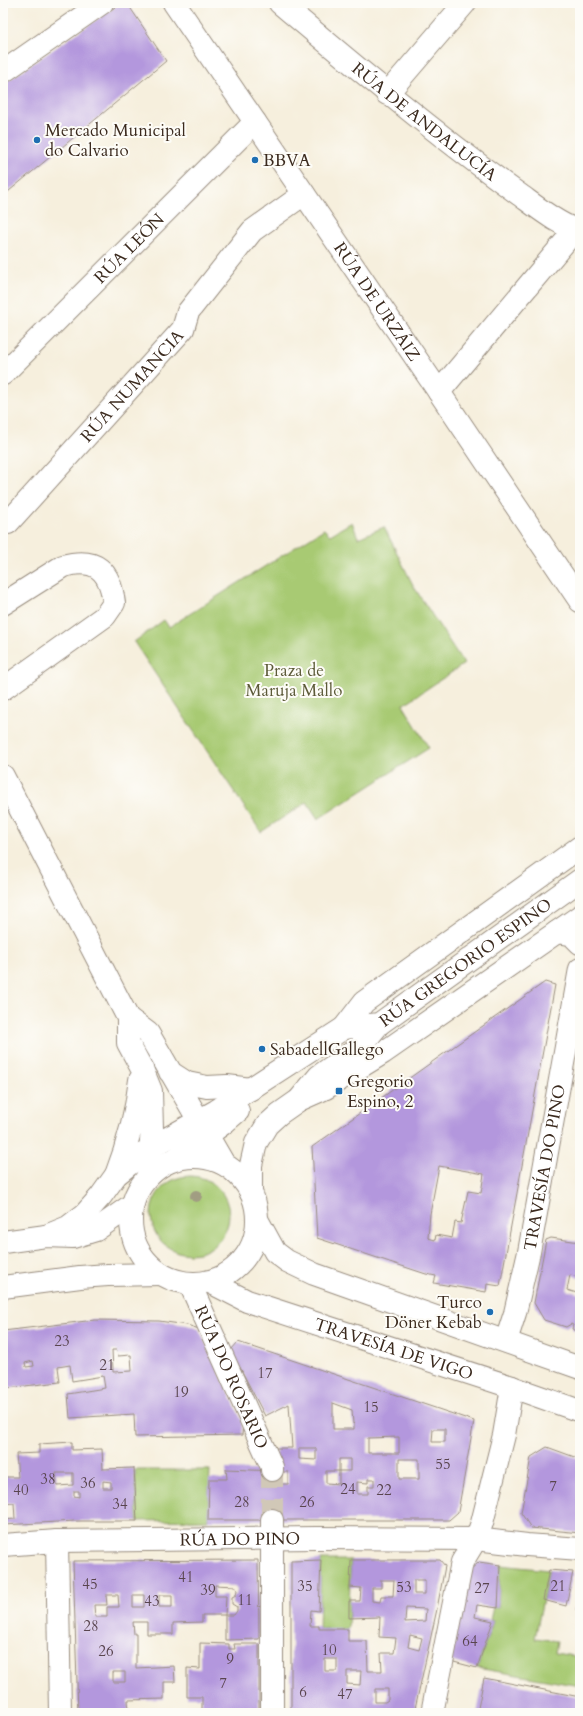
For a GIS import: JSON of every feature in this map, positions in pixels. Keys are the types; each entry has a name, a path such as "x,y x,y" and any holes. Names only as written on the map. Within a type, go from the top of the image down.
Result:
{"street":[{"path":"3,72 102,3"},
{"name":"RÚA DE URZÁIZ","path":"174,3 580,601"},
{"name":"RÚA DE ANDALUCÍA","path":"280,3 387,94 479,165 553,218 578,230"},
{"path":"387,94 465,3"},
{"name":"RÚA LEÓN","path":"3,374 254,122"},
{"name":"RÚA NUMANCIA","path":"3,523 8,523 183,328 188,312 252,231 304,194"},
{"path":"439,392 578,230"},
{"path":"3,604 63,566 74,563 92,564 106,575 112,586 114,603 105,616 3,689"},
{"path":"3,776 128,1018 148,1033 224,1164"},
{"path":"174,1160 203,1128 251,1089 344,1028 364,1002 580,846"},
{"name":"RÚA GREGORIO ESPINO","path":"344,1028 379,1024 580,880"},
{"path":"251,1193 251,1165 256,1142 267,1126 279,1114 299,1100 326,1088 384,1053 580,916"},
{"path":"557,932 571,934 580,943"},
{"name":"TRAVESÍA DO PINO","path":"506,1341 515,1313 529,1252 580,969"},
{"path":"128,1018 128,1043 142,1069 151,1091 152,1129 148,1175"},
{"path":"299,1100 319,1076 360,1047 379,1024"},
{"path":"46,1236 68,1227 85,1214 101,1196 116,1175 127,1145 134,1119 142,1069"},
{"path":"170,1072 187,1083 207,1087 228,1086 251,1089"},
{"path":"116,1175 150,1148 203,1128"},
{"path":"200,1156 212,1159 224,1164 236,1172 244,1181 251,1193 257,1211 258,1221 256,1235 252,1248 244,1259 229,1273 200,1283 179,1282 160,1274 141,1255 131,1230 133,1204 139,1189 148,1175 160,1166 174,1160 187,1157 200,1156"},
{"path":"3,1242 46,1236 73,1237 96,1230 133,1204"},
{"path":"258,1221 275,1252 287,1261 302,1269 580,1368"},
{"path":"3,1287 108,1274 160,1274"},
{"name":"TRAVESÍA DE VIGO","path":"200,1283 247,1301 512,1387 580,1411"},
{"name":"RÚA DO ROSARIO","path":"200,1283 272,1470"},
{"path":"432,1713 462,1562 476,1539 504,1435 512,1387"},
{"path":"272,1529 272,1713"},
{"name":"RÚA DO PINO","path":"3,1545 272,1529 476,1539 580,1549"},
{"path":"57,1541 60,1713"}],"green space":[{"name":"Praza de Maruja Mallo","path":"352,522 358,538 384,527 414,587 464,664 403,705 429,748 318,819 307,802 261,832 134,642 164,620 169,627 324,529 330,535"},
{"path":"190,1176 205,1179 218,1187 226,1200 229,1215 226,1230 218,1243 205,1251 190,1254 175,1251 162,1243 154,1230 151,1215 154,1200 162,1187 175,1179"},
{"path":"135,1470 210,1470 208,1520 137,1521"},
{"path":"321,1560 351,1560 348,1629 319,1629"},
{"path":"500,1565 549,1570 535,1638 557,1641 555,1653 580,1657 580,1686 477,1668 493,1621 490,1620 493,1607 498,1608"}],"building":[{"name":"Mercado Municipal do Calvario","path":"121,3 127,3 166,61 3,196 3,84"},
{"path":"545,982 555,985 500,1286 487,1284 486,1292 434,1283 436,1276 317,1238 312,1147","holes":["439,1166 484,1174 481,1193 468,1191 461,1223 455,1222 452,1238 436,1235 435,1240 428,1238 430,1214"]},
{"path":"551,1238 580,1242 580,1277 570,1275 567,1290 580,1294 580,1332 572,1329 573,1325 571,1324 566,1327 544,1320 534,1303 546,1240"},
{"path":"95,1320 159,1321 187,1325 199,1329 243,1423 242,1435 135,1437 134,1414 70,1418 68,1394 105,1388 103,1376 72,1381 70,1365 58,1367 60,1382 7,1388 5,1374 3,1375 3,1331","holes":["112,1350 117,1350 118,1356 131,1355 132,1371 113,1372","33,1361 34,1366 26,1367 25,1363"]},
{"path":"238,1342 474,1421 458,1512 449,1520 208,1520 209,1479 227,1479 226,1469 276,1471 276,1448 292,1448 289,1404 265,1416 231,1350","holes":["333,1403 352,1410 354,1429 333,1429","433,1429 445,1429 445,1442 432,1442","399,1437 399,1453 368,1453 368,1438","299,1448 316,1448 316,1460 299,1459","339,1459 350,1459 350,1471 339,1471","399,1459 419,1459 419,1479 399,1479","326,1471 339,1471 339,1484 326,1483","276,1472 288,1472 288,1484 276,1484","368,1479 374,1479 374,1486 368,1486 368,1494 357,1494 357,1482 368,1483"]},
{"path":"72,1442 72,1450 102,1449 103,1469 134,1468 137,1521 75,1521 3,1525 3,1520 15,1519 14,1503 3,1504 3,1477 18,1477 16,1454 39,1453 39,1444","holes":["56,1473 73,1473 73,1485 57,1486","103,1481 111,1482 111,1488 103,1488","74,1491 79,1491 79,1497 74,1496"]},
{"path":"547,1447 580,1459 580,1533 531,1528 521,1513 531,1457"},
{"path":"258,1560 259,1639 225,1640 225,1615 202,1615 202,1622 173,1623 173,1634 147,1634 147,1622 133,1622 134,1634 136,1634 136,1668 174,1666 175,1682 164,1682 164,1699 128,1700 129,1713 78,1713 73,1561","holes":["215,1585 235,1586 237,1590 236,1595 232,1597 232,1604 237,1607 237,1611 234,1615 225,1615 226,1596 215,1596","106,1595 118,1595 119,1607 107,1607 107,1617 95,1617 94,1605 107,1605","133,1595 144,1595 144,1607 133,1607","159,1595 172,1595 172,1607 159,1607","113,1672 125,1672 125,1682 113,1682"]},
{"path":"321,1560 319,1611 311,1610 310,1626 319,1626 319,1629 348,1629 348,1641 367,1641 368,1671 382,1671 381,1653 394,1653 396,1638 379,1637 380,1617 349,1618 349,1601 360,1601 361,1588 350,1587 351,1560 440,1560 445,1566 414,1713 291,1713 291,1561","holes":["381,1580 394,1580 393,1596 381,1596 380,1602 372,1601 372,1588 381,1588","414,1580 425,1580 425,1594 414,1594","406,1608 426,1609 425,1621 405,1622","410,1635 422,1638 419,1650 408,1647","325,1659 337,1659 337,1671 325,1671","347,1671 361,1671 360,1685 347,1684","375,1689 388,1689 388,1700 385,1702 375,1702"]},
{"path":"479,1562 500,1565 498,1608 477,1605 475,1617 493,1621 477,1668 450,1661 469,1571"},
{"path":"549,1570 573,1572 566,1606 543,1600"},
{"path":"579,1585 580,1610 576,1610"},
{"path":"200,1643 229,1644 229,1649 235,1649 234,1644 259,1644 259,1713 202,1713 202,1697 187,1697 187,1668 200,1669"},
{"path":"484,1678 580,1697 576,1713 532,1713 517,1710 516,1713 477,1713"}],"tunnel":[{"path":"272,1470 272,1520"}],"place":[{"name":"Mercado Municipal do Calvario","path":"37,140"},
{"name":"BBVA","path":"255,160"},
{"name":"SabadellGallego","path":"262,1049"},
{"name":"Gregorio Espino, 2","path":"339,1091"},
{"name":"Turco Döner Kebab","path":"490,1312"}]}
